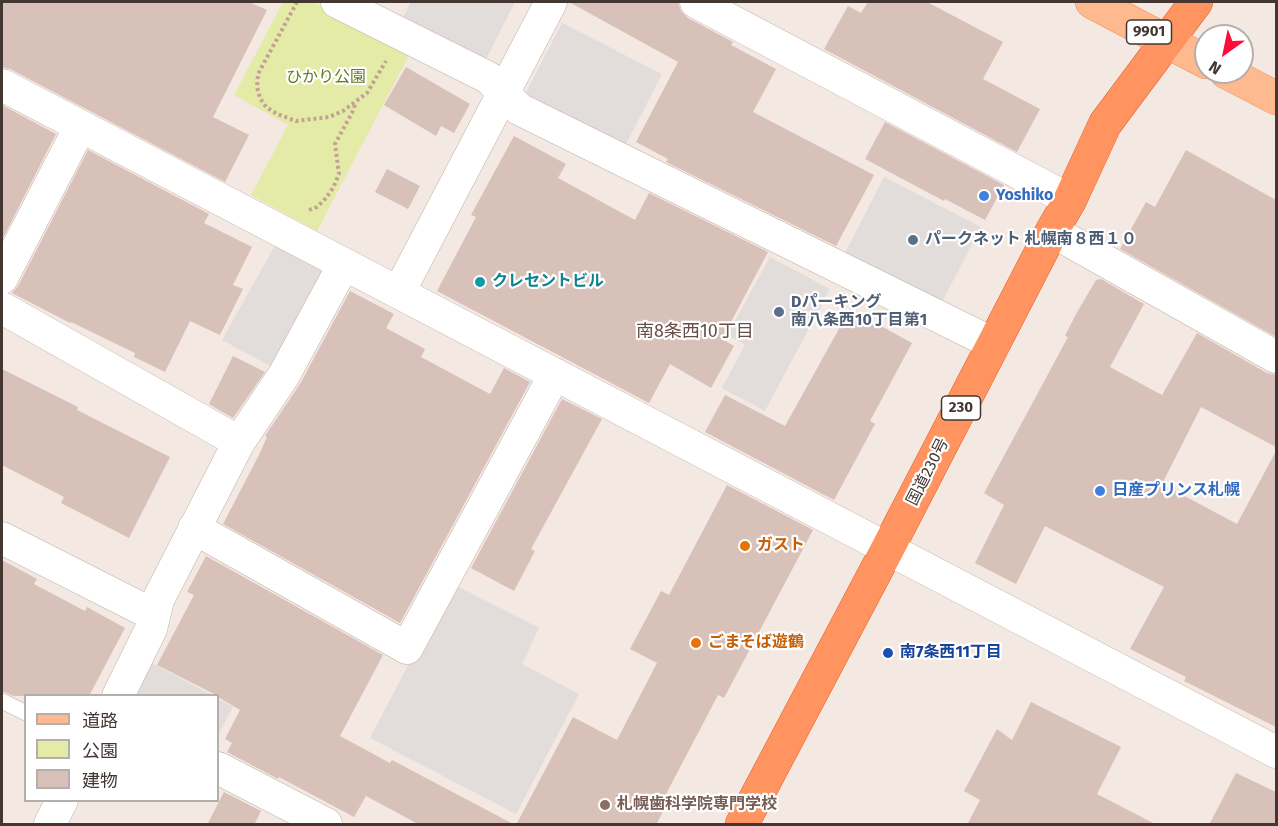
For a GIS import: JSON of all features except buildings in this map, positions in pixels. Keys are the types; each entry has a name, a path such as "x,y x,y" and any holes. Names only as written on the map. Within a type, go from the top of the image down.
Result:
{"highway":[{"name":"国道230号","path":"742,825 1052,231 1070,201 1105,124 1196,2"}],"main road":[{"name":"9901","path":"1092,2 1194,56"},
{"path":"1249,84 1276,98"}],"street":[{"path":"337,2 489,78 519,109 993,345"},
{"path":"399,292 551,2"},
{"path":"696,2 1070,201"},
{"path":"2,85 1276,752"},
{"path":"2,278 80,127"},
{"path":"1052,231 1276,357"},
{"path":"119,694 151,629 158,600 239,442 284,375 344,264"},
{"path":"2,308 239,442"},
{"path":"194,528 407,648 555,374"},
{"path":"2,538 154,615"},
{"path":"219,769 326,825"},
{"path":"50,825 62,802"}],"lane":[{"path":"2,701 24,713"}],"path":[{"path":"297,2 258,74 257,87 266,107 296,121 329,117 343,111 367,93"},
{"path":"271,226 282,206 304,212 317,207 333,188 339,174 335,144 354,109 355,102"}],"green space":[{"name":"ひかり公園","path":"283,2 313,2 410,53 317,231 251,195 288,125 234,95"}],"shaded area":[{"path":"411,2 515,2 477,77 394,35"},
{"path":"562,23 662,74 621,154 521,102"},
{"name":"パークネット 札幌南８西１０","path":"884,177 981,227 942,302 845,253"},
{"path":"277,242 326,269 272,367 222,340"},
{"name":"Dパーキング 南八条西10丁目第1","path":"770,257 830,289 765,411 722,388 745,345 727,335"},
{"path":"451,583 539,628 522,664 579,694 516,814 370,738"},
{"path":"146,660 210,694 132,694"},
{"path":"219,700 233,707 219,733"}],"place":[{"name":"Yoshiko","path":"984,196"},
{"name":"パークネット 札幌南８西１０","path":"913,240"},
{"name":"クレセントビル","path":"480,282"},
{"name":"Dパーキング 南八条西10丁目第1","path":"779,312"},
{"name":"日産プリンス札幌","path":"1100,491"},
{"name":"ガスト","path":"745,546"},
{"name":"ごまそば遊鶴","path":"696,643"},
{"name":"南7条西11丁目","path":"888,653"},
{"name":"札幌歯科学院専門学校","path":"605,805"}],"district":[{"name":"南8条西10丁目","path":"695,332"}]}
